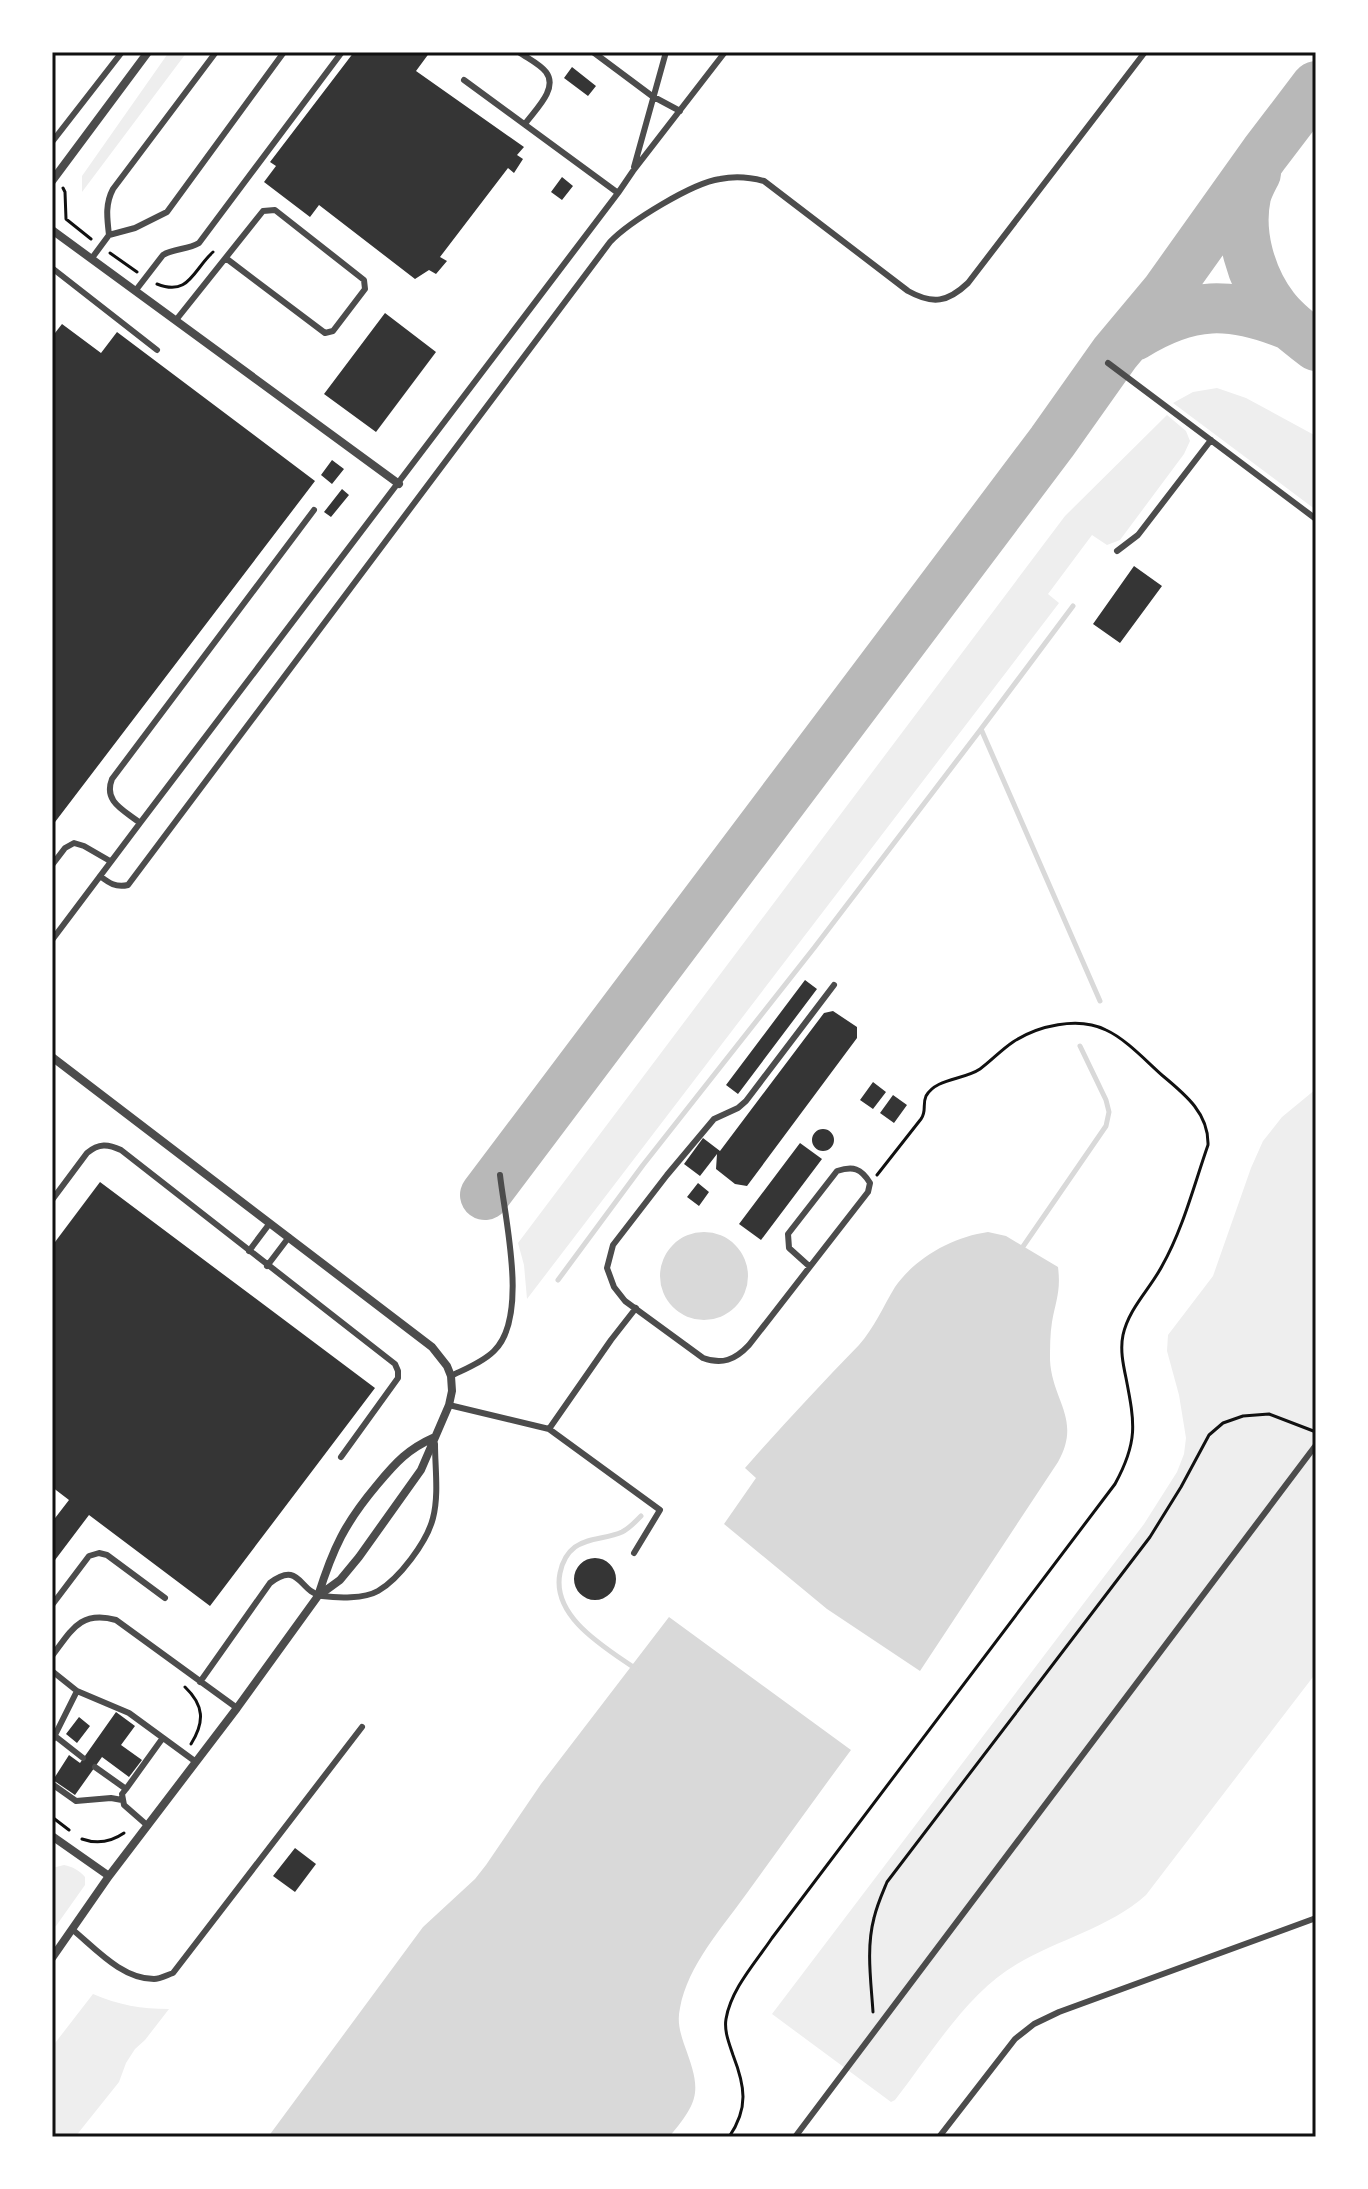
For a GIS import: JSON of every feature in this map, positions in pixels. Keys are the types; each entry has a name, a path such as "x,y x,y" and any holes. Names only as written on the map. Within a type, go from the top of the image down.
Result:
{"street":[{"path":"52,181 148,52"},
{"path":"52,230 399,484"},
{"path":"52,1057 442,1357 451,1376 452,1391 421,1470 340,1580 318,1596"},
{"path":"52,1958 109,1876 318,1596 336,1546 355,1511 398,1460 414,1446 435,1437"},
{"path":"53,1837 109,1876"}],"lane":[{"path":"52,142 122,52"},
{"path":"109,235 106,208 113,189 216,52"},
{"path":"92,258 109,235 135,228 167,212 284,52"},
{"path":"136,290 163,255 199,243 342,52"},
{"path":"519,52 546,72 551,83 525,124"},
{"path":"593,52 652,96 680,111"},
{"path":"633,171 666,52"},
{"path":"52,940 725,52"},
{"path":"100,876 120,887 128,885 621,231 697,186 717,179 745,177 764,181 908,291 922,298 939,300 955,295 968,283 1145,52"},
{"path":"464,80 618,193"},
{"path":"176,320 263,211 275,210 364,280 365,289 333,331 325,333 227,259"},
{"path":"52,279 55,270 157,350"},
{"path":"1108,363 1316,519"},
{"path":"1117,551 1138,535 1211,440"},
{"path":"140,823 112,801 109,794 112,779 314,510"},
{"path":"52,865 65,848 74,843 110,861"},
{"path":"809,1266 789,1248 788,1234 837,1171 856,1168 864,1173 870,1183 868,1192 749,1345 724,1362 703,1358 625,1301 609,1278 607,1268 613,1245 667,1175 714,1119 746,1101 834,985"},
{"path":"52,1200 94,1147 103,1145 121,1150 395,1364 398,1378 341,1457"},
{"path":"451,1376 495,1350 505,1337 510,1322 514,1284 500,1175"},
{"path":"249,1251 270,1223"},
{"path":"267,1266 289,1237"},
{"path":"549,1429 636,1308"},
{"path":"449,1405 549,1429 660,1510 634,1553"},
{"path":"200,1682 270,1583 281,1575 295,1576 318,1596 356,1596 376,1593 398,1575 426,1537 433,1518 435,1437"},
{"path":"795,2137 1316,1445"},
{"path":"52,1605 89,1556 99,1553 107,1555 165,1598"},
{"path":"52,1656 81,1621 102,1616 116,1620 237,1708"},
{"path":"52,1671 77,1691 129,1713 196,1762"},
{"path":"77,1691 53,1738 83,1758"},
{"path":"73,1930 109,1961 131,1974 156,1980 173,1973 362,1727"},
{"path":"148,1826 124,1805 122,1794 162,1739"},
{"path":"95,1767 126,1789"},
{"path":"52,1784 76,1801 122,1800"},
{"path":"939,2137 1015,2039 1034,2024 1059,2012 1316,1918"}],"path":[{"path":"63,188 68,222 145,278 176,288 186,284 210,253 217,252 227,259"},
{"path":"729,2137 740,2118 743,2102 743,2081 726,2036 726,2018 739,1987 772,1938 1124,1468 1134,1429 1122,1359 1122,1337 1129,1317 1170,1250 1208,1145 1209,1133 1184,1093 1105,1029 1082,1025 1046,1026 1012,1043 977,1071 935,1086 924,1102 926,1113 870,1183"},
{"path":"873,2033 871,1935 887,1882 1150,1537 1209,1435 1223,1423 1243,1416 1269,1414 1316,1432"},
{"path":"174,1679 198,1701 200,1711 195,1737 185,1754"},
{"path":"52,1817 71,1831"},
{"path":"81,1839 111,1840 138,1818"}],"shaded area":[{"path":"169,52 187,52 82,192 82,176"},
{"path":"1217,388 1246,398 1316,436 1316,510 1173,403 1193,392"},
{"path":"1167,415 1186,431 1190,441 1184,454 1120,540 1107,545 1092,535 1048,594 1059,603 527,1299 524,1265 518,1243 1065,516"},
{"path":"1316,1089 1316,1673 1146,1895 1100,1925 1033,1955 999,1976 966,2008 891,2102 772,2014 1144,1524 1177,1472 1186,1438 1167,1351 1168,1335 1213,1276 1263,1141 1282,1117"},
{"path":"704,1232 721,1236 735,1245 744,1259 748,1276 744,1293 735,1307 721,1316 704,1320 687,1316 673,1307 664,1293 660,1276 664,1259 673,1245 687,1236"},
{"path":"988,1232 1006,1236 1058,1267 1050,1360 1067,1422 1065,1447 920,1671 827,1609 724,1524 756,1478 745,1468 859,1345 895,1287 913,1266 936,1250 962,1238"},
{"path":"669,1617 851,1750 717,1933 690,1977 679,2022 693,2073 695,2094 680,2124 669,2137 268,2137 423,1927 486,1865 541,1784"},
{"path":"64,1865 83,1875 85,1885 52,1928 52,1868"},
{"path":"93,1994 130,2006 169,2009 135,2049 119,2082 75,2137 52,2137 52,2047"}],"building":[{"path":"354,52 430,52 416,71 524,147 517,155 523,159 514,173 508,168 440,257 447,261 436,274 429,270 415,279 319,205 310,217 264,182 276,166 270,162"},
{"path":"572,67 596,86 588,96 564,78"},
{"path":"562,177 573,186 562,200 551,192"},
{"path":"385,313 436,352 376,432 324,394"},
{"path":"62,324 101,353 117,332 315,481 52,826 52,331 55,333"},
{"path":"332,460 344,469 332,484 321,475"},
{"path":"342,489 349,495 331,517 324,512"},
{"path":"1134,566 1162,586 1120,643 1093,624"},
{"path":"805,980 817,989 738,1094 726,1085"},
{"path":"833,1011 857,1027 857,1038 747,1186 735,1184 716,1169 717,1154 700,1176 684,1164 703,1138 720,1151 824,1013"},
{"path":"873,1082 886,1092 873,1109 860,1100"},
{"path":"893,1095 907,1105 894,1123 880,1113"},
{"path":"823,1129 831,1132 834,1140 831,1148 823,1151 815,1148 812,1140 815,1132"},
{"path":"800,1143 822,1159 761,1240 739,1224"},
{"path":"100,1182 375,1388 210,1606 89,1515 52,1564 52,1522 69,1500 52,1487 52,1246"},
{"path":"698,1183 709,1192 699,1206 687,1197"},
{"path":"595,1558 610,1564 616,1579 610,1594 595,1600 580,1594 574,1579 580,1564"},
{"path":"116,1712 135,1726 121,1745 142,1760 129,1777 102,1757 75,1795 53,1780 69,1755 80,1763"},
{"path":"79,1717 90,1726 77,1743 66,1734"},
{"path":"295,1848 316,1864 295,1892 273,1876"}],"waterway":[{"path":"1073,606 981,729 1100,1001"},
{"path":"558,1280 643,1165 981,729"},
{"path":"1022,1248 1106,1126 1109,1112 1106,1100 1080,1046"},
{"path":"636,1669 583,1630 564,1604 559,1589 562,1566 572,1549 586,1541 622,1532 641,1516"}],"taxiway":[{"path":"485,1195 1052,442 1115,353 1166,292 1316,86"},
{"path":"1256,173 1244,210 1248,255 1259,283 1279,314 1316,346"},
{"path":"1134,336 1174,316 1211,308 1249,312 1291,326"}]}
